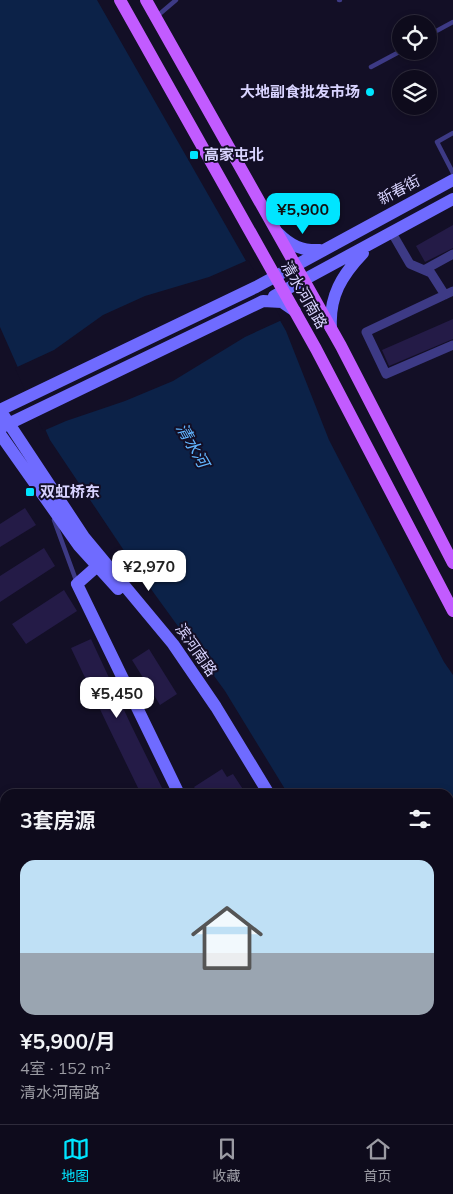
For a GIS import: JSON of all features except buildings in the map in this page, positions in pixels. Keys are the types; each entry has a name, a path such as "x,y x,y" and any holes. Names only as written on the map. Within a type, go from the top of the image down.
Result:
{"main road":[{"name":"清水河南路","path":"120,0 295,312 453,611"},
{"name":"清水河南路","path":"146,0 331,328 453,563"},
{"name":"新春街","path":"0,410 256,286 453,180"},
{"path":"4,426 283,291 453,199"},
{"path":"277,233 287,242 307,251 322,250"},
{"path":"331,328 330,312 338,286 349,267 373,243"},
{"path":"256,286 265,267 264,257"},
{"path":"263,301 282,302 295,312"},
{"name":"滨河南路","path":"0,410 4,426 101,563 179,666 256,789"},
{"name":"滨河南路","path":"0,434 79,546 101,563 173,644 216,707 266,789"},
{"path":"101,563 77,584 177,789"}],"street":[{"path":"392,233 410,264 431,273 449,293 366,332 386,374 453,345"},
{"path":"424,270 453,254"}],"lane":[{"path":"156,17 176,0"},
{"path":"437,31 453,22"},
{"path":"371,68 392,55"},
{"path":"453,133 437,142 453,173"},
{"path":"46,500 67,552 77,584"}],"water":[{"name":"清水河","path":"0,0 97,0 286,331 329,440 444,662 453,675 453,789 285,789 225,691 135,567 50,440 0,327"}],"pier":[{"path":"248,260 282,320 245,337 173,381 43,431 15,368 54,350 103,315 145,296 209,277"}],"place":[{"name":"大地副食批发市场","path":"370,92"},
{"name":"高家屯北","path":"194,155"},
{"name":"双虹桥东","path":"30,492"}]}
